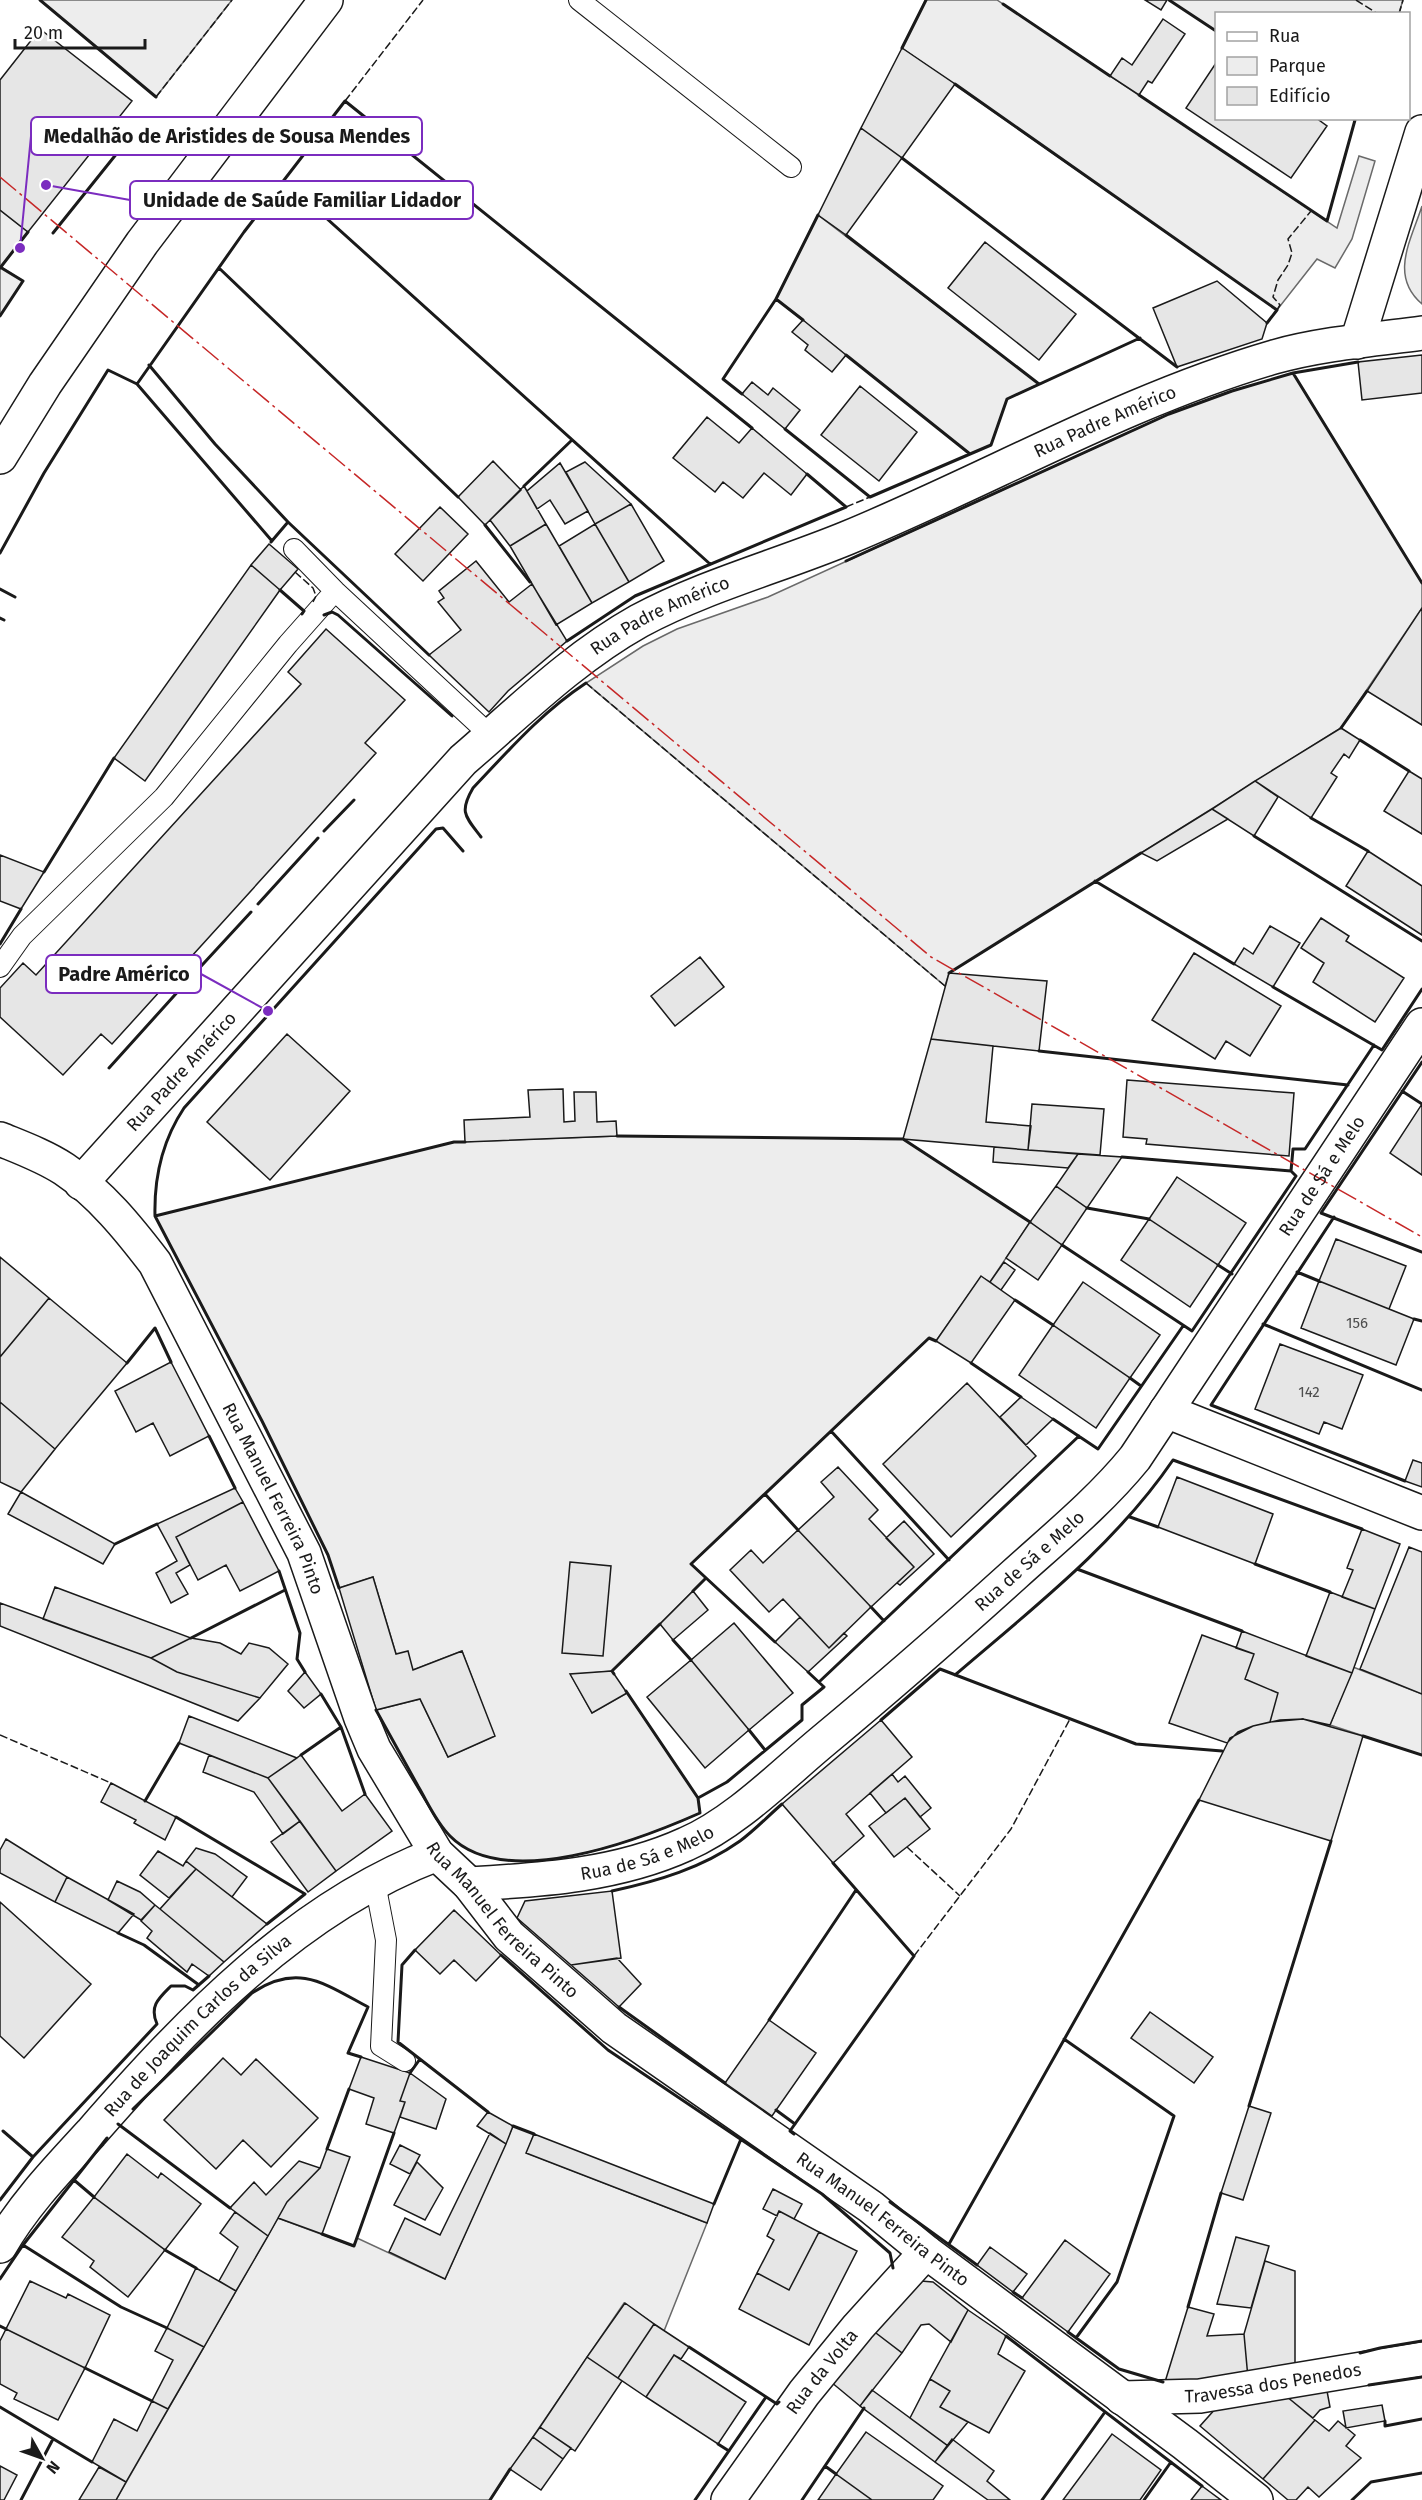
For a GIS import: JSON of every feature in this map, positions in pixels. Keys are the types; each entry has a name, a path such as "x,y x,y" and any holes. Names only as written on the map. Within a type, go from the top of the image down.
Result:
{"street":[{"path":"0,457 51,376 142,243 326,0"},
{"path":"1358,342 1422,132"},
{"name":"Rua Padre Américo","path":"81,1183 463,760 533,696 590,653 639,621 693,597 848,538 1173,390 1277,356 1422,333"},
{"name":"Rua de Sá e Melo","path":"469,1884 539,1880 608,1870 665,1853 721,1827 923,1656 1086,1510 1115,1483 1135,1458 1422,1025"},
{"name":"Rua Manuel Ferreira Pinto","path":"0,1139 40,1155 65,1170 122,1222 155,1263 304,1553 361,1718 374,1749 437,1854 469,1884 509,1936 614,2028 871,2207 926,2252 1256,2500"},
{"path":"1166,1411 1422,1513"},
{"name":"Rua de Joaquim Carlos da Silva","path":"0,2246 49,2180 152,2063 227,1991 314,1920 375,1883 437,1854"},
{"name":"Rua da Volta","path":"728,2500 804,2393 926,2252"},
{"name":"Travessa dos Penedos","path":"1122,2398 1200,2396 1422,2359"}],"lane":[{"path":"579,0 791,167"},
{"path":"294,549 335,591 491,736"},
{"path":"0,967 22,936 164,797 288,644 335,591"},
{"path":"375,1883 386,1940 381,2046 405,2061"}],"green space":[{"path":"40,0 232,0 156,97"},
{"path":"926,0 997,0 1337,228 1359,156 1375,161 1352,239 1335,268 1317,259 1277,310 902,48"},
{"path":"1169,0 1403,0 1399,12 1215,12 1215,30"},
{"path":"1422,206 1422,304 1412,293 1405,270 1408,245"},
{"path":"0,210 28,232 1,267 23,281 0,316"},
{"path":"818,215 1039,384 1007,399 991,445 970,454 776,299"},
{"path":"1293,373 1422,583 1422,608 1341,728 949,973 945,986 586,683 643,646 677,629 768,597 1169,414 1232,391"},
{"path":"617,1136 903,1139 1030,1222 990,1282 981,1277 936,1341 929,1338 691,1564 706,1578 612,1671 571,1675 592,1713 627,1693 698,1798 700,1813 643,1836 573,1856 537,1860 504,1860 474,1852 445,1831 432,1812 376,1710 420,1699 448,1757 494,1736 462,1651 413,1670 396,1654 373,1577 339,1588 328,1555 262,1421 155,1216 454,1142"},
{"path":"1353,1667 1422,1694 1422,1755 1330,1725"},
{"path":"513,2126 534,2134 527,2153 707,2223 664,2331 624,2303 490,2500 116,2500 278,2218 353,2246 357,2238 445,2279"}],"building":[{"path":"1145,0 1167,0 1161,10"},
{"path":"1163,19 1185,34 1152,83 1148,81 1139,95 1110,76 1122,58 1132,65"},
{"path":"40,29 132,101 28,232 0,210 0,80"},
{"path":"902,48 955,84 902,158 861,128"},
{"path":"1215,64 1215,120 1319,120 1327,126 1291,178 1186,108"},
{"path":"861,128 902,158 846,235 818,215"},
{"path":"985,242 1076,314 1039,360 948,288"},
{"path":"1217,281 1267,323 1262,339 1177,367 1153,308"},
{"path":"803,320 846,355 832,372 805,350 808,345 792,332"},
{"path":"1422,355 1422,393 1362,400 1358,362"},
{"path":"752,382 768,395 773,388 800,410 785,429 742,394"},
{"path":"860,386 917,432 879,481 821,435"},
{"path":"707,417 739,443 752,428 807,474 791,495 764,473 743,498 723,482 715,492 673,458"},
{"path":"493,461 521,490 485,525 458,497"},
{"path":"585,462 631,504 595,524 566,472"},
{"path":"560,463 588,511 565,524 550,500 537,509 527,491"},
{"path":"524,486 546,524 510,546 490,520"},
{"path":"631,504 664,561 629,582 595,524"},
{"path":"440,507 468,534 423,581 395,554"},
{"path":"546,524 592,603 556,625 510,546"},
{"path":"595,524 629,582 592,603 559,546"},
{"path":"269,544 298,569 280,590 251,565"},
{"path":"476,561 509,602 532,584 567,641 508,691 489,712 429,655 461,630 438,602 444,598 439,591"},
{"path":"251,565 280,590 145,781 114,758"},
{"path":"1422,608 1422,725 1367,691"},
{"path":"326,629 405,700 365,743 376,753 112,1044 101,1034 63,1075 0,1017 0,988 23,963 36,975 301,684 288,672"},
{"path":"1341,728 1360,740 1349,758 1344,754 1331,773 1337,777 1311,818 1255,781"},
{"path":"1409,771 1422,779 1422,834 1384,811"},
{"path":"1255,781 1278,797 1254,836 1212,809"},
{"path":"1212,809 1228,819 1157,861 1141,853"},
{"path":"1368,851 1422,886 1422,935 1346,886"},
{"path":"0,855 44,872 21,909 0,901"},
{"path":"1321,918 1349,936 1346,941 1404,978 1375,1022 1313,982 1324,963 1301,948"},
{"path":"1270,926 1300,943 1273,987 1234,964 1244,948 1253,954"},
{"path":"1194,953 1281,1006 1250,1056 1226,1041 1215,1059 1152,1020"},
{"path":"700,957 724,987 675,1026 651,996"},
{"path":"949,973 1047,981 1039,1051 931,1039"},
{"path":"287,1034 350,1091 270,1180 207,1122"},
{"path":"931,1039 993,1046 986,1122 1031,1126 1028,1150 903,1139"},
{"path":"1127,1080 1294,1093 1289,1156 1146,1144 1147,1139 1123,1137"},
{"path":"563,1089 564,1122 575,1121 574,1092 596,1092 597,1122 616,1121 617,1136 465,1142 464,1120 530,1117 528,1090"},
{"path":"1032,1104 1104,1109 1100,1155 1028,1150"},
{"path":"1422,1104 1422,1175 1390,1153"},
{"path":"994,1147 1078,1154 1068,1168 993,1162"},
{"path":"1078,1154 1122,1157 1087,1208 1056,1186"},
{"path":"1177,1177 1246,1223 1218,1265 1149,1219"},
{"path":"1056,1186 1087,1208 1062,1245 1030,1222"},
{"path":"1149,1219 1218,1265 1190,1307 1121,1260"},
{"path":"1030,1222 1062,1245 1038,1280 1006,1258"},
{"path":"1336,1239 1406,1266 1389,1309 1319,1281"},
{"path":"0,1257 49,1298 0,1357"},
{"path":"1004,1262 1015,1270 1001,1290 990,1282"},
{"path":"981,1276 1015,1300 971,1363 936,1341"},
{"path":"1319,1281 1414,1319 1396,1365 1301,1328"},
{"path":"1083,1282 1160,1335 1130,1378 1053,1325"},
{"path":"49,1298 127,1363 55,1449 0,1402 0,1357"},
{"path":"1053,1325 1130,1378 1096,1428 1019,1375"},
{"path":"1280,1344 1363,1375 1342,1429 1324,1422 1319,1434 1255,1409"},
{"path":"171,1362 209,1436 170,1456 153,1423 136,1432 115,1391"},
{"path":"967,1383 1036,1456 951,1537 883,1464"},
{"path":"1021,1397 1053,1419 1026,1445 1000,1417"},
{"path":"0,1402 55,1449 21,1492 0,1482"},
{"path":"1413,1460 1422,1463 1422,1487 1405,1481"},
{"path":"838,1467 878,1510 869,1519 914,1567 871,1607 798,1530 834,1497 821,1482"},
{"path":"1177,1477 1273,1514 1255,1564 1158,1527"},
{"path":"235,1488 243,1502 176,1537 190,1565 176,1573 188,1594 171,1603 156,1573 177,1561 157,1524"},
{"path":"21,1492 115,1544 103,1564 8,1514"},
{"path":"243,1502 279,1571 240,1591 226,1565 198,1580 176,1537"},
{"path":"904,1521 934,1554 900,1585 897,1583 914,1567 886,1538"},
{"path":"1362,1529 1400,1544 1375,1609 1342,1597 1353,1570 1347,1568"},
{"path":"798,1530 871,1607 829,1648 783,1599 769,1612 730,1570 751,1550 763,1563"},
{"path":"1409,1547 1422,1552 1422,1694 1360,1669"},
{"path":"570,1562 611,1566 603,1656 562,1653"},
{"path":"373,1577 396,1654 408,1651 413,1670 462,1651 495,1736 448,1757 420,1699 376,1710 339,1588"},
{"path":"55,1587 191,1638 151,1658 43,1619"},
{"path":"693,1591 708,1610 673,1640 660,1624"},
{"path":"1330,1592 1375,1609 1352,1673 1306,1656"},
{"path":"0,1603 151,1658 177,1672 260,1698 238,1721 0,1626"},
{"path":"800,1617 829,1648 844,1633 847,1636 808,1672 775,1642"},
{"path":"734,1623 793,1693 749,1730 691,1660"},
{"path":"1242,1631 1352,1673 1330,1725 1303,1719 1270,1722 1278,1693 1245,1679 1254,1654 1236,1648"},
{"path":"1202,1635 1254,1654 1245,1679 1278,1693 1270,1722 1238,1732 1227,1743 1169,1723"},
{"path":"191,1638 220,1643 241,1654 249,1643 269,1648 288,1664 260,1698 177,1672 151,1658"},
{"path":"691,1660 749,1730 705,1768 647,1697"},
{"path":"612,1671 627,1693 592,1713 570,1674"},
{"path":"305,1672 321,1694 304,1708 288,1691"},
{"path":"189,1716 297,1758 268,1778 179,1743"},
{"path":"1303,1719 1363,1736 1331,1841 1199,1800 1230,1738 1253,1726 1280,1720"},
{"path":"881,1720 912,1757 846,1814 864,1836 833,1863 782,1804"},
{"path":"209,1755 268,1778 300,1821 283,1834 254,1792 203,1772"},
{"path":"301,1755 342,1811 365,1794 392,1831 336,1871 268,1778"},
{"path":"892,1774 898,1782 905,1776 931,1808 920,1817 905,1798 886,1813 870,1793"},
{"path":"111,1783 176,1817 165,1840 134,1823 136,1820 101,1802"},
{"path":"905,1798 930,1829 894,1857 869,1826"},
{"path":"300,1821 336,1871 308,1892 271,1842"},
{"path":"6,1839 67,1877 55,1902 0,1873 0,1850"},
{"path":"196,1848 215,1854 247,1877 232,1897 186,1861"},
{"path":"158,1851 183,1866 186,1861 196,1869 169,1898 140,1875"},
{"path":"196,1869 267,1924 224,1962 160,1909"},
{"path":"67,1877 134,1914 118,1933 55,1902"},
{"path":"117,1881 140,1892 155,1905 141,1920 108,1900"},
{"path":"612,1891 621,1958 571,1965 517,1918 525,1901"},
{"path":"0,1902 91,1984 24,2058 0,2036"},
{"path":"155,1905 224,1962 209,1976 192,1964 187,1972 147,1938 152,1931 141,1921"},
{"path":"454,1910 501,1955 476,1981 454,1960 440,1974 415,1950"},
{"path":"617,1958 641,1984 619,2007 571,1965"},
{"path":"1150,2012 1213,2057 1194,2083 1131,2038"},
{"path":"769,2020 816,2053 772,2116 725,2083"},
{"path":"361,2057 410,2073 400,2101 405,2102 394,2133 366,2124 374,2098 349,2089"},
{"path":"223,2058 241,2075 256,2059 318,2118 271,2167 243,2140 216,2169 164,2120"},
{"path":"410,2073 446,2099 436,2129 400,2117 405,2102 400,2101"},
{"path":"1249,2106 1271,2113 1243,2200 1221,2193"},
{"path":"488,2112 513,2126 506,2144 477,2126"},
{"path":"490,2133 506,2144 445,2279 389,2252 405,2218 440,2235"},
{"path":"534,2134 714,2204 707,2223 526,2153"},
{"path":"400,2145 420,2155 410,2174 390,2164"},
{"path":"327,2149 350,2157 322,2234 278,2218 287,2202 320,2168"},
{"path":"127,2154 158,2178 161,2173 201,2204 165,2250 94,2197"},
{"path":"299,2161 320,2168 287,2202 268,2236 230,2208 254,2182 266,2195"},
{"path":"417,2162 443,2188 425,2220 394,2205"},
{"path":"773,2189 802,2204 794,2219 779,2211 777,2216 763,2209"},
{"path":"94,2197 165,2250 128,2297 90,2267 94,2261 62,2237"},
{"path":"779,2211 819,2232 789,2290 757,2273 774,2240 767,2236"},
{"path":"235,2212 268,2236 236,2291 219,2281 238,2247 220,2233"},
{"path":"819,2232 857,2251 809,2345 739,2309 757,2273 789,2290"},
{"path":"1236,2237 1269,2246 1251,2308 1217,2304"},
{"path":"1065,2240 1110,2274 1068,2332 1022,2298"},
{"path":"990,2247 1027,2274 1013,2292 977,2265"},
{"path":"1265,2261 1295,2271 1295,2369 1248,2378 1244,2334"},
{"path":"196,2268 236,2291 204,2347 167,2328"},
{"path":"30,2281 66,2298 68,2294 110,2315 85,2368 6,2329"},
{"path":"921,2281 933,2282 968,2310 951,2342 929,2324 921,2325 902,2353 872,2330"},
{"path":"625,2303 654,2324 618,2378 587,2357"},
{"path":"1188,2307 1214,2314 1207,2336 1244,2334 1248,2378 1165,2382"},
{"path":"968,2310 1006,2336 998,2354 1025,2371 989,2433 940,2407 950,2391 930,2379"},
{"path":"654,2324 689,2347 681,2359 674,2355 646,2397 618,2378"},
{"path":"167,2328 204,2347 168,2409 152,2401 173,2360 155,2351"},
{"path":"6,2329 85,2368 58,2420 14,2399 17,2393 0,2384 0,2341"},
{"path":"872,2330 902,2353 860,2406 831,2382"},
{"path":"674,2355 746,2402 718,2444 646,2397"},
{"path":"587,2357 622,2381 575,2451 540,2427"},
{"path":"930,2379 950,2391 940,2407 968,2422 948,2446 910,2418"},
{"path":"872,2390 948,2446 935,2462 860,2406"},
{"path":"1327,2391 1330,2407 1320,2410 1313,2418 1286,2396"},
{"path":"1286,2396 1315,2420 1263,2479 1200,2426 1217,2407"},
{"path":"152,2401 168,2409 126,2482 92,2462 114,2419 137,2431"},
{"path":"1382,2405 1385,2421 1346,2428 1343,2411"},
{"path":"1315,2420 1329,2431 1338,2421 1355,2435 1346,2446 1361,2458 1319,2497 1308,2487 1296,2500 1288,2500 1263,2479"},
{"path":"540,2427 571,2448 563,2459 533,2437"},
{"path":"866,2432 943,2486 933,2500 872,2500 836,2474"},
{"path":"1112,2434 1161,2470 1140,2500 1063,2500"},
{"path":"533,2437 563,2459 541,2490 510,2469"},
{"path":"952,2439 994,2471 987,2481 1010,2500 988,2500 935,2462"},
{"path":"0,2466 17,2475 4,2500 0,2500"},
{"path":"99,2467 126,2482 116,2500 79,2500"},
{"path":"836,2474 872,2500 818,2500"},
{"path":"1202,2486 1221,2500 1191,2500"}],"fence":[{"path":"156,97 232,0"},
{"path":"345,101 423,0"},
{"path":"1356,0 1375,12"},
{"path":"1400,12 1403,0"},
{"path":"1277,310 1280,305 1273,297 1278,280 1288,265 1292,253 1288,239 1311,211"},
{"path":"846,507 870,497"},
{"path":"295,572 313,588 316,596 313,602"},
{"path":"586,683 945,986"},
{"path":"914,1956 1011,1829 1070,1719"},
{"path":"0,1735 111,1783"},
{"path":"907,1847 960,1896"}],"wall":[{"path":"40,0 156,97"},
{"path":"902,48 926,0"},
{"path":"1169,0 1215,30"},
{"path":"1003,4 1110,76"},
{"path":"955,84 1277,310 1267,323"},
{"path":"1139,95 1327,221 1355,120"},
{"path":"0,553 44,473 108,370 137,384 244,232 345,101 752,428"},
{"path":"53,233 130,137 114,124"},
{"path":"902,158 1177,367"},
{"path":"284,180 710,564"},
{"path":"742,394 723,379 776,299 818,215"},
{"path":"0,268 28,232"},
{"path":"846,235 1039,384"},
{"path":"0,267 23,281 0,316"},
{"path":"219,268 458,497"},
{"path":"776,299 803,320"},
{"path":"785,429 870,497 991,445 1007,399 1140,338"},
{"path":"846,355 970,454"},
{"path":"846,561 1169,414 1232,391 1293,373 1358,362"},
{"path":"149,365 215,444 288,522 429,655"},
{"path":"1293,373 1422,583"},
{"path":"137,384 272,541"},
{"path":"524,486 572,440"},
{"path":"567,641 635,596 846,507 807,474"},
{"path":"271,542 288,522"},
{"path":"485,525 530,582"},
{"path":"0,589 15,597"},
{"path":"280,590 304,611 302,614"},
{"path":"324,615 332,612 338,615 452,716"},
{"path":"0,618 4,620"},
{"path":"481,837 468,819 465,809 473,788 540,719 586,683"},
{"path":"1341,728 1367,691"},
{"path":"1360,740 1409,771"},
{"path":"44,872 114,758"},
{"path":"324,831 354,800"},
{"path":"1311,818 1368,851"},
{"path":"339,1588 328,1555 262,1421 155,1216 158,1173 170,1133 184,1108 436,829 443,828 463,851"},
{"path":"1254,836 1422,941"},
{"path":"258,904 318,838"},
{"path":"949,973 1141,853"},
{"path":"1095,881 1234,964"},
{"path":"0,944 21,909"},
{"path":"192,976 251,912"},
{"path":"109,1068 182,987"},
{"path":"1273,987 1382,1050 1422,989"},
{"path":"1291,1171 1293,1149 1305,1149 1374,1045"},
{"path":"1039,1051 1348,1085"},
{"path":"1422,1062 1321,1213 1422,1252"},
{"path":"1402,1091 1422,1104"},
{"path":"617,1136 903,1139 1030,1222"},
{"path":"155,1216 454,1142 465,1142"},
{"path":"1062,1245 1192,1331 1296,1176 1291,1171 1122,1157"},
{"path":"1087,1208 1149,1219"},
{"path":"1334,1217 1211,1405 1405,1481"},
{"path":"1218,1265 1232,1274"},
{"path":"1297,1272 1319,1281"},
{"path":"1015,1300 1053,1325"},
{"path":"1414,1319 1422,1321"},
{"path":"1263,1324 1422,1390"},
{"path":"1053,1419 1098,1449 1183,1326"},
{"path":"127,1363 155,1328 171,1362"},
{"path":"775,1642 691,1564 929,1338 936,1341"},
{"path":"971,1363 1021,1397"},
{"path":"1130,1378 1141,1386"},
{"path":"831,1431 949,1560"},
{"path":"209,1436 235,1488"},
{"path":"819,1682 1079,1436"},
{"path":"955,1675 1043,1600 1099,1548 1150,1491 1173,1460 1362,1529"},
{"path":"765,1494 798,1530"},
{"path":"1130,1517 1158,1527"},
{"path":"115,1544 157,1524"},
{"path":"1255,1564 1330,1592"},
{"path":"1077,1569 1242,1631"},
{"path":"279,1571 300,1633 297,1659 305,1672"},
{"path":"693,1591 706,1578"},
{"path":"191,1638 285,1590"},
{"path":"871,1607 884,1621"},
{"path":"614,1674 612,1671 660,1624"},
{"path":"673,1640 691,1660"},
{"path":"881,1720 940,1669 1136,1744 1222,1751"},
{"path":"698,1798 727,1782 802,1720 802,1705 824,1687 808,1672"},
{"path":"376,1710 440,1825 450,1836 474,1852 504,1860 537,1860 573,1856 609,1847 700,1813 698,1798 626,1691"},
{"path":"321,1694 341,1727 365,1794"},
{"path":"301,1755 341,1727"},
{"path":"749,1730 765,1750"},
{"path":"1363,1736 1422,1755"},
{"path":"145,1801 179,1743"},
{"path":"949,2244 1199,1800"},
{"path":"612,1891 663,1878 710,1859 740,1841 782,1804"},
{"path":"176,1817 305,1894"},
{"path":"1249,2106 1331,1841"},
{"path":"794,2134 790,2131 914,1956 833,1863"},
{"path":"769,2020 856,1890"},
{"path":"267,1924 305,1894"},
{"path":"118,1933 144,1945 199,1985"},
{"path":"415,1950 402,1965 398,2042 488,2112"},
{"path":"501,1955 608,2050 822,2194 890,2253 893,2268"},
{"path":"0,2200 33,2157 157,2024 154,2012 156,2003 163,1994 171,1986 185,1986 193,1990 209,1976"},
{"path":"133,2109 252,1993 283,1979 298,1978 325,1984 368,2007 348,2053 361,2057"},
{"path":"619,2007 725,2083"},
{"path":"1064,2039 1174,2116 1117,2282 1076,2338"},
{"path":"410,2073 420,2059"},
{"path":"327,2149 349,2089"},
{"path":"776,2110 795,2124"},
{"path":"118,2124 230,2208"},
{"path":"513,2126 534,2134"},
{"path":"3,2131 33,2157"},
{"path":"322,2234 354,2246 394,2133"},
{"path":"0,2279 23,2245 107,2138"},
{"path":"714,2204 741,2139"},
{"path":"74,2180 94,2197"},
{"path":"1188,2307 1221,2193"},
{"path":"890,2202 977,2265"},
{"path":"23,2245 121,2307 167,2328"},
{"path":"165,2250 196,2268"},
{"path":"1013,2292 1022,2298"},
{"path":"0,2326 6,2329"},
{"path":"1068,2332 1119,2369 1163,2382"},
{"path":"1006,2336 1202,2486"},
{"path":"1360,2353 1422,2341"},
{"path":"689,2347 777,2404 779,2402"},
{"path":"85,2368 152,2401"},
{"path":"1369,2385 1422,2377"},
{"path":"695,2500 766,2397"},
{"path":"0,2407 92,2462"},
{"path":"802,2500 864,2408"},
{"path":"1042,2500 1105,2412"},
{"path":"1385,2421 1385,2426 1422,2419"},
{"path":"21,2500 53,2439"},
{"path":"718,2444 729,2451"},
{"path":"1144,2500 1171,2462"},
{"path":"825,2466 836,2474"},
{"path":"490,2500 510,2469"},
{"path":"1352,2500 1371,2482 1422,2473"}],"power":[{"path":"0,177 931,957 1422,1237"}],"place":[{"name":"Unidade de Saúde Familiar Lidador","path":"46,185"},
{"name":"Medalhão de Aristides de Sousa Mendes","path":"20,248"},
{"name":"Padre Américo","path":"268,1011"}]}
